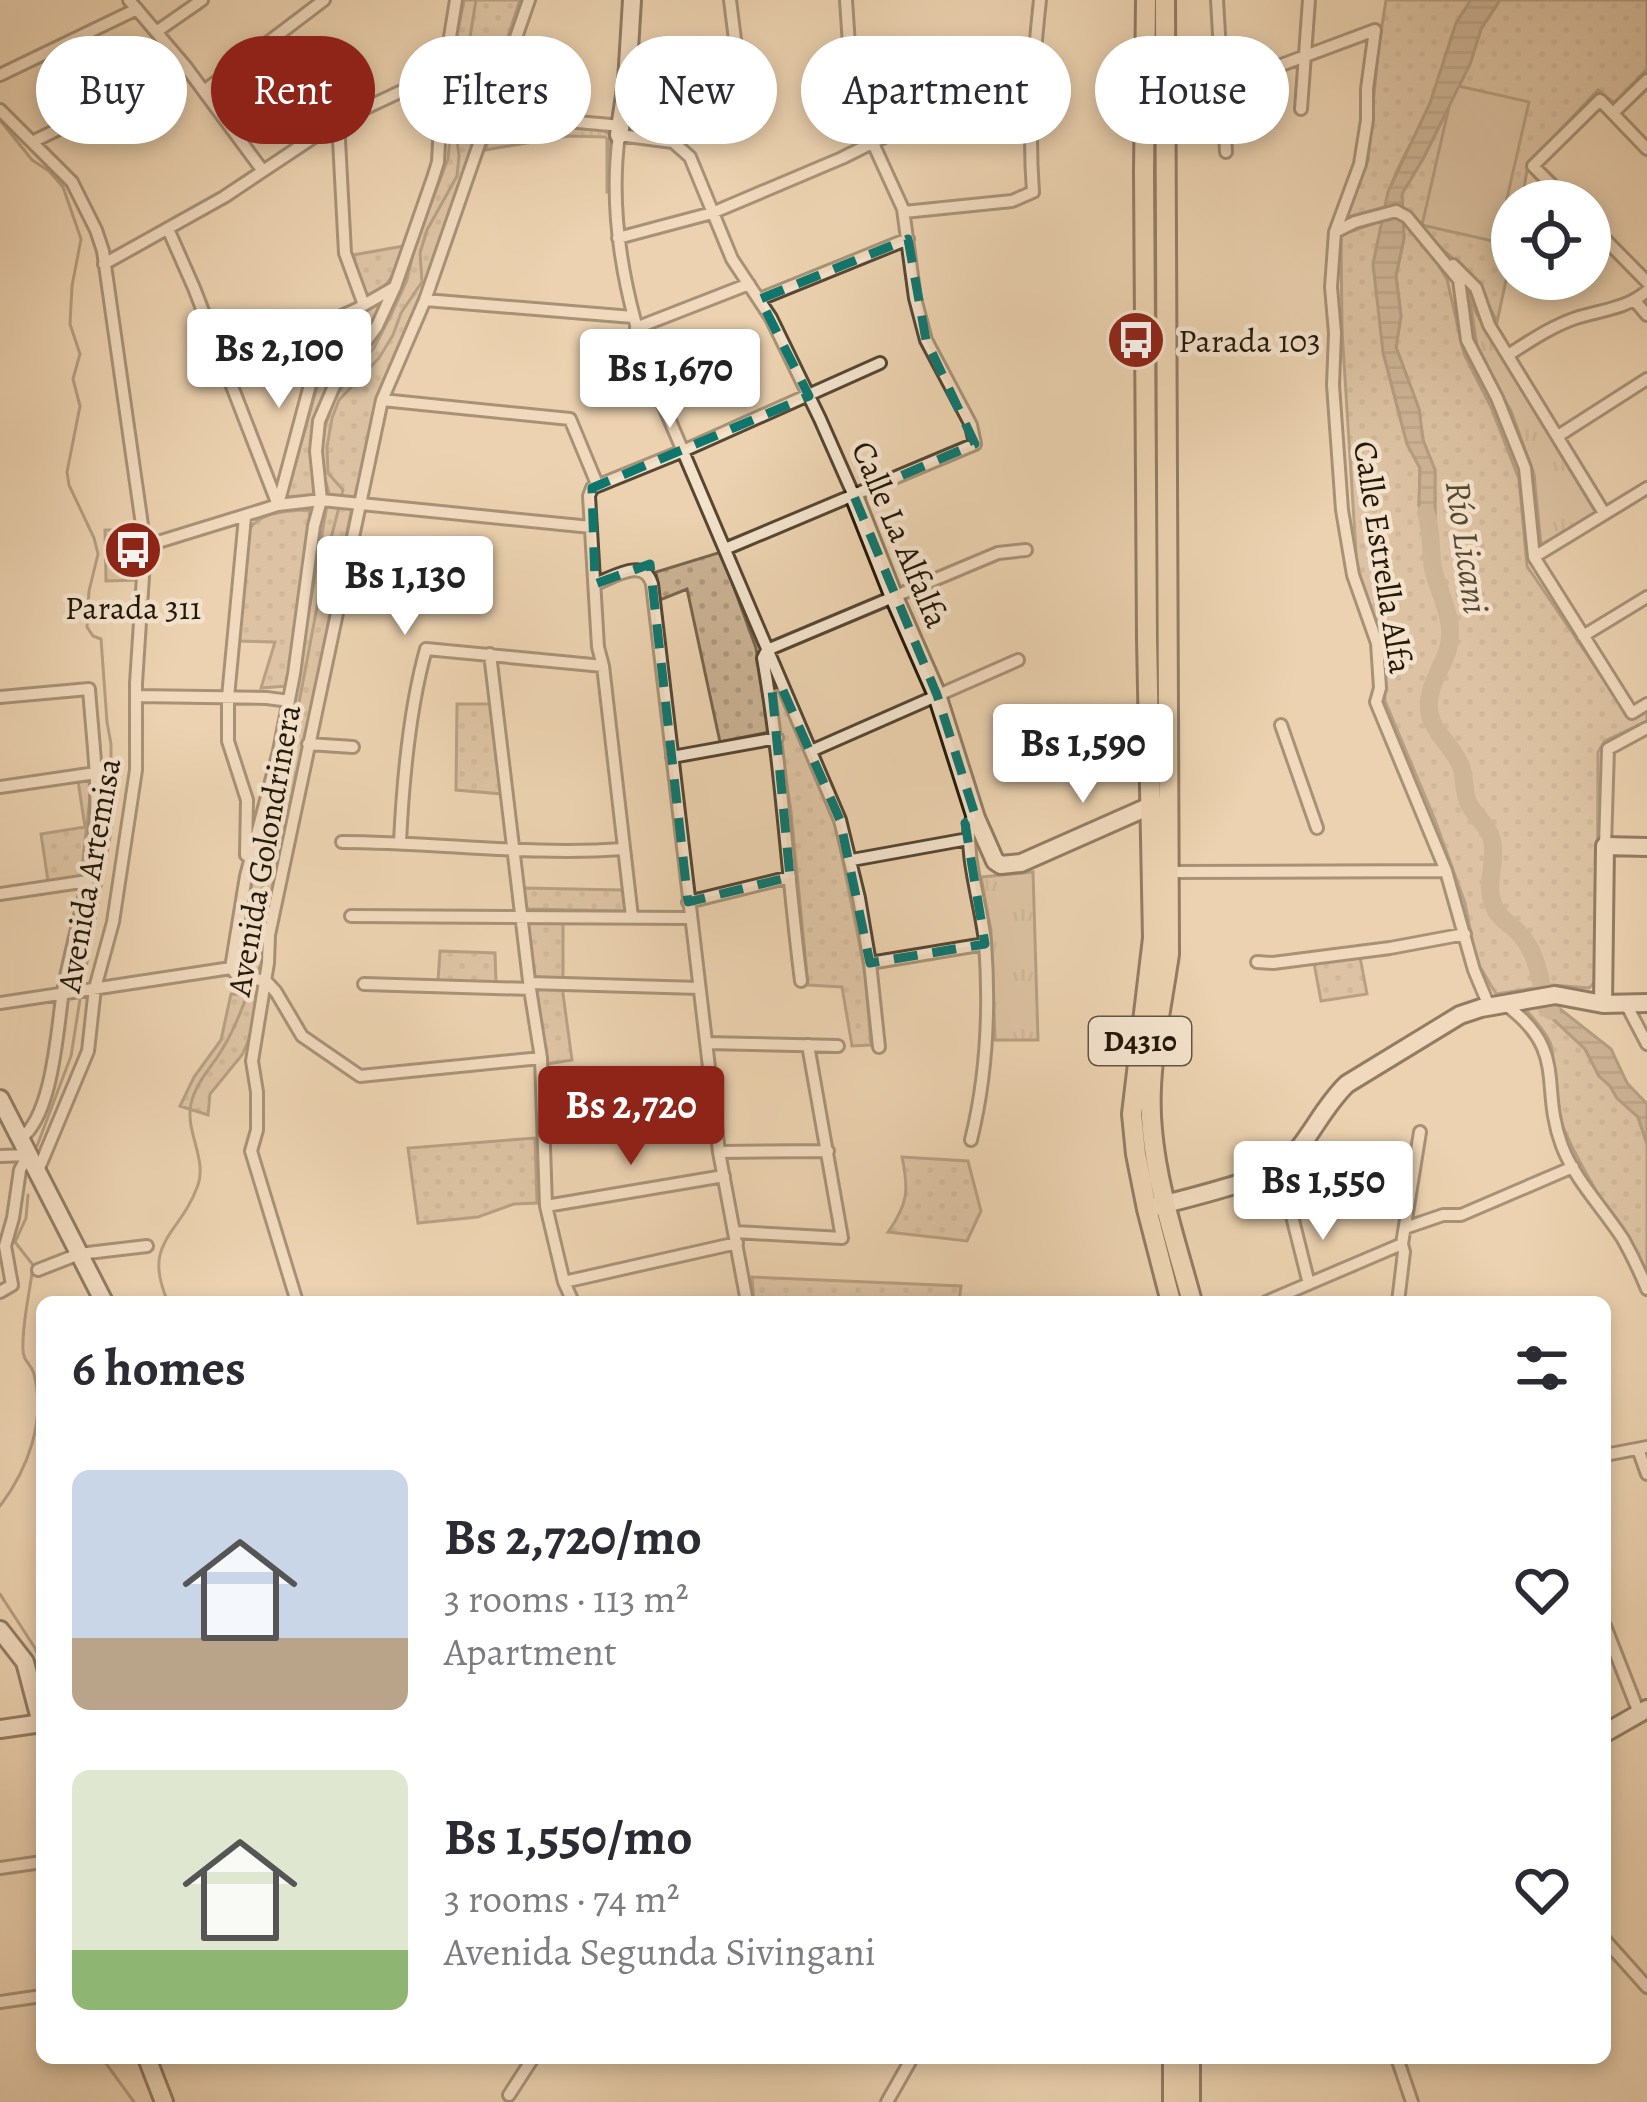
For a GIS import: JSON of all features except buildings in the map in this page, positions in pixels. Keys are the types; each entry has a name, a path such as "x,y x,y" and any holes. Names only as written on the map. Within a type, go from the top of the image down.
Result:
{"main road":[{"name":"D4310","path":"1147,0 1149,36"},
{"name":"D4310","path":"1161,36 1165,0"},
{"name":"D4310","path":"1154,144 1160,806 1153,938 1132,1114 1136,1154 1190,1296"},
{"name":"D4310","path":"1160,806 1169,872 1169,954 1151,1127 1156,1207 1170,1296"},
{"path":"1173,2064 1173,2102"},
{"path":"1190,2064 1190,2102"}],"street":[{"path":"156,32 202,0"},
{"path":"204,91 324,0"},
{"name":"Avenida Golondrinera","path":"450,36 456,0"},
{"name":"Avenida Golondrinera","path":"517,36 530,0"},
{"path":"629,36 632,0"},
{"path":"730,0 734,36"},
{"path":"846,0 849,36"},
{"path":"1036,36 1040,0"},
{"path":"1217,0 1219,36"},
{"path":"1301,110 1309,0"},
{"path":"0,75 133,4 159,36"},
{"name":"Calle Estrella Alfa","path":"1304,57 1375,30 1360,164 1334,232 1331,287 1342,510 1353,574 1378,643 1376,702 1446,871 1474,970 1496,1005 1533,1028 1544,1048 1557,1130 1573,1167 1623,1240 1647,1289"},
{"path":"1289,62 1304,57"},
{"path":"187,68 263,171"},
{"path":"1612,113 1647,80"},
{"path":"1547,180 1533,166 1600,100 1647,149"},
{"name":"Avenida Artemisa","path":"0,110 72,182 96,230 145,546 136,770 113,922 86,990 88,1051 37,1174"},
{"path":"32,142 36,140"},
{"path":"104,264 304,144"},
{"path":"339,144 345,253 364,305"},
{"name":"Avenida Golondrinera","path":"246,876 289,701 321,500 316,451 319,421 334,386 376,326 395,287 438,162 439,144"},
{"name":"Avenida Golondrinera","path":"295,1296 250,1151 257,1130 252,1061 268,935 308,744 346,503 382,400 425,299 478,144"},
{"path":"618,144 618,238 634,323 659,395 840,820 870,963 879,1047"},
{"name":"Calle La Alfalfa","path":"672,144 682,148 696,168 733,259 760,299 854,496 937,695 989,851 1000,865 1021,863 1160,806"},
{"path":"618,238 712,213 870,144"},
{"path":"725,549 975,444 971,425 926,340 915,298 904,212 872,144"},
{"path":"904,212 1012,201 1033,192 1030,144"},
{"path":"1226,144 1226,152"},
{"path":"1334,232 1396,211 1407,217 1459,280 1467,340 1525,468 1534,557 1632,713 1647,704"},
{"path":"168,229 278,505"},
{"path":"760,299 908,239"},
{"path":"1611,245 1647,282"},
{"path":"1440,256 1476,288 1489,325 1604,513"},
{"path":"425,299 634,323 748,284"},
{"path":"225,368 395,287"},
{"path":"1508,355 1550,329 1635,301 1647,291"},
{"path":"1635,301 1647,315"},
{"path":"278,505 315,366 319,325"},
{"path":"632,917 598,647 592,488 880,363"},
{"path":"1558,436 1647,379"},
{"path":"382,400 570,419 598,484"},
{"path":"1534,557 1647,488"},
{"path":"145,546 278,505 321,500 591,527"},
{"path":"245,517 228,741 247,800 246,876 231,968 240,979 265,980 302,1036 360,1076 541,1058"},
{"path":"801,981 777,738 763,658 766,650 998,553 1026,550"},
{"path":"595,584 637,568 651,576 714,1115 746,1296"},
{"path":"1583,635 1647,597"},
{"path":"400,842 426,649 603,666"},
{"path":"490,654 541,1058 545,1206 570,1296"},
{"path":"811,751 1018,660"},
{"name":"Avenida Artemisa","path":"0,697 89,688 96,773 88,880 63,993 56,1059 24,1147 5,1246 12,1285 0,1292"},
{"path":"137,696 289,701"},
{"path":"1281,725 1317,828"},
{"path":"1603,1004 1608,749 1647,728"},
{"path":"672,757 777,738"},
{"path":"308,744 353,748"},
{"path":"0,787 96,773"},
{"path":"971,1140 988,1043 985,944 968,838 976,818"},
{"path":"852,860 968,838"},
{"path":"342,842 581,852 623,849"},
{"path":"1605,846 1647,847"},
{"path":"1169,872 1446,871"},
{"path":"688,902 790,878"},
{"path":"0,894 88,880"},
{"path":"351,916 690,918"},
{"path":"1257,962 1390,948 1465,934"},
{"path":"870,963 985,944"},
{"path":"0,1003 231,968"},
{"path":"364,984 699,988"},
{"path":"1156,1207 1275,1171 1347,1084 1460,1016 1555,995 1603,1004 1647,1003"},
{"path":"1626,1004 1647,1044"},
{"path":"706,1043 838,1046"},
{"path":"564,1282 736,1238 842,1238 808,1045"},
{"path":"0,1099 101,1296"},
{"path":"628,1124 714,1115"},
{"path":"1399,1296 1420,1132"},
{"path":"0,1156 24,1147"},
{"path":"719,1152 828,1150"},
{"path":"1405,1228 1442,1215 1461,1215 1573,1167"},
{"path":"545,1206 724,1176"},
{"path":"1291,1212 1309,1285"},
{"path":"1281,1296 1402,1244"},
{"path":"38,1270 79,1254 147,1246"},
{"path":"1611,1454 1642,1448 1647,1474"},
{"path":"0,1630 25,1661 36,1704"},
{"path":"1611,1658 1643,1711 1611,1730"},
{"path":"0,1729 36,1724"},
{"path":"0,1868 36,1863"},
{"path":"1611,1947 1647,1988"},
{"path":"0,2002 36,1997"},
{"path":"149,2064 164,2102"},
{"path":"509,2095 529,2064"},
{"path":"886,2102 908,2064"},
{"path":"1399,2064 1412,2102"}],"highlighted area":[{"path":"908,239 926,340 975,444 854,496 937,695 976,818 965,823 985,944 870,963 840,820 782,688 772,690 790,877 688,902 650,564 595,584 592,488 809,396 760,299"}],"green space":[{"path":"464,0 520,0 508,36 457,36"},
{"path":"1386,0 1471,0 1385,207 1345,218 1368,160"},
{"path":"1500,0 1647,0 1647,69 1614,103 1598,90 1528,164 1525,180 1491,180 1491,300 1502,300 1497,322 1475,278 1440,247 1432,255 1447,279 1464,354 1519,479 1527,566 1630,718 1647,708 1647,721 1605,741 1598,752 1597,980 1589,988 1553,985 1496,994 1476,960 1465,903 1385,701 1382,640 1357,568 1342,330 1341,235 1383,220 1383,352 1407,444 1420,468 1419,505 1435,531 1435,470 1396,347 1401,316 1396,276 1404,238 1402,194 1470,64 1481,29"},
{"path":"1454,85 1529,102 1511,180 1491,180 1491,241 1422,225"},
{"path":"591,128 609,134 612,192 607,192 605,137 591,137"},
{"path":"449,144 472,144 420,301 382,384 260,941 262,964 255,974 248,973 241,968 240,948 286,747 329,493 322,469 323,432 344,381 374,348 407,280 415,245"},
{"path":"487,144 521,144 485,150"},
{"path":"1150,144 1156,144 1162,744 1157,744"},
{"path":"404,246 387,283 366,299 353,255"},
{"path":"1468,288 1476,313 1596,513 1541,545 1534,474 1511,411 1478,353"},
{"path":"382,301 323,397 313,444 314,496 286,497 317,387 328,326"},
{"path":"310,511 287,686 261,688 275,642 238,641 248,531 263,517"},
{"path":"105,530 138,530 139,580 106,581"},
{"path":"721,552 756,648 769,732 720,742 687,589 660,600 656,572"},
{"path":"768,664 836,827 865,972 871,1045 852,1046 842,987 808,985 791,811"},
{"path":"457,704 494,704 503,794 456,790"},
{"path":"92,780 81,876 48,881 41,834 85,827 78,781"},
{"path":"1033,872 1038,1040 995,1040 991,931 981,877"},
{"path":"524,888 622,890 626,911 525,909"},
{"path":"527,920 563,921 563,994 572,1060 547,1064"},
{"path":"440,951 495,953 496,982 438,981"},
{"path":"1360,957 1367,994 1321,1001 1314,963"},
{"path":"231,994 256,995 255,1026 242,1055 210,1094 208,1115 180,1106 221,1040"},
{"path":"1536,1003 1585,1049 1599,1076 1638,1117 1647,1144 1647,1282 1556,1109 1551,1045 1524,1007"},
{"path":"535,1138 537,1203 514,1204 478,1217 418,1223 408,1148"},
{"path":"902,1157 968,1161 981,1211 967,1241 888,1232 905,1196"},
{"path":"752,1277 961,1286 960,1296 754,1296"}],"shaded area":[{"name":"Río Licani","path":"1471,0 1500,0 1481,29 1470,64 1402,194 1404,238 1396,276 1401,316 1396,347 1435,470 1435,531 1428,539 1419,505 1420,468 1407,444 1383,352 1373,264 1388,192 1430,103 1456,23"},
{"path":"1550,1001 1611,1049 1627,1083 1647,1104 1647,1144 1638,1117 1599,1076 1585,1049 1536,1003"}],"waterway":[{"path":"470,36 476,0"},
{"path":"0,120 32,160 63,187 81,239 70,324 80,354 73,379 80,406 67,472 98,554 87,627 101,639 111,744 111,832 83,984"},
{"path":"341,498 343,490 328,473 332,418 339,400 379,358 422,282 420,253 427,230 457,176 457,144"},
{"path":"251,958 253,918 266,878 339,507"},
{"name":"Río Licani","path":"1426,513 1433,568 1450,628 1448,649 1430,693 1431,718 1457,759 1468,802 1492,840 1493,904 1528,945 1551,1011"},
{"path":"166,1296 161,1252 200,1175 191,1104 232,1032 249,989"},
{"path":"37,1146 71,1056 81,993"},
{"path":"28,1195 26,1218 15,1242 33,1265 23,1349 36,1386"},
{"path":"0,1506 19,1476 36,1427"},
{"path":"0,1594 36,1651"},
{"path":"106,2064 134,2102"}],"place":[{"name":"Parada 103","path":"1136,340"},
{"name":"Parada 311","path":"133,550"}]}
